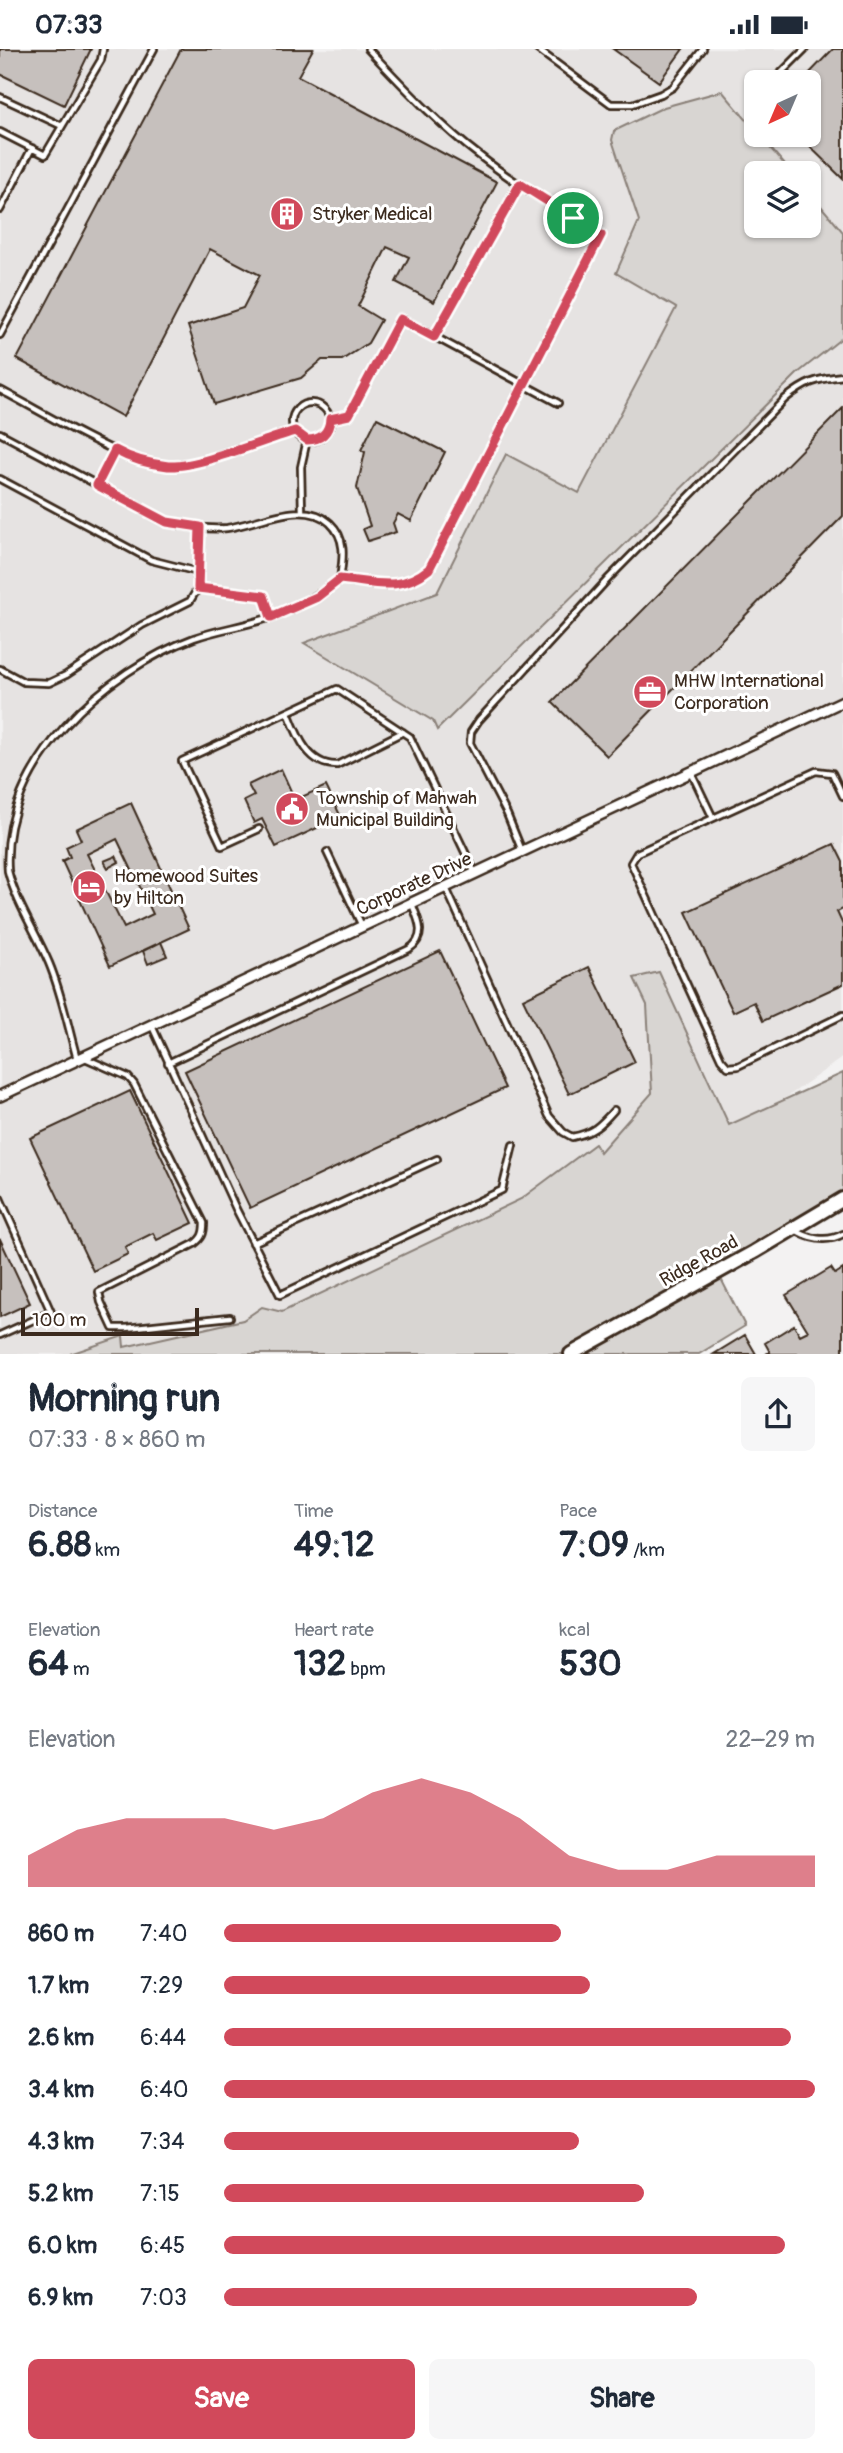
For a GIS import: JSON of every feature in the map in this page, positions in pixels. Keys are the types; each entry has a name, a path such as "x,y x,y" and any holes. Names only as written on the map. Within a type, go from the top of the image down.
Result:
{"street":[{"name":"Corporate Drive","path":"0,1096 843,701"},
{"name":"Ridge Road","path":"571,1354 843,1199"}],"lane":[{"path":"0,132 45,155 101,60 103,49"},
{"path":"0,335 154,49"},
{"path":"31,759 87,698 122,673 194,638 271,617 317,597 340,579 394,586 417,579 429,569 601,235 480,156 419,103 368,49"},
{"path":"537,49 611,104 633,104 673,87 703,49"},
{"path":"784,70 805,49"},
{"path":"0,97 62,127"},
{"path":"0,210 32,148"},
{"path":"434,337 520,184"},
{"path":"330,419 349,415 400,319 558,403"},
{"path":"522,852 507,814 470,743 471,733 479,720 609,578 785,399 815,379 843,376"},
{"path":"0,390 135,459 170,466 201,460 295,431"},
{"path":"309,403 323,406 330,419 327,433 314,440 307,440 295,431 293,417 296,410 309,403"},
{"path":"0,433 167,522 225,528 302,512 323,516 336,529 342,540 340,579"},
{"path":"302,512 301,467 307,440"},
{"path":"97,485 115,450"},
{"path":"0,479 151,560 198,572"},
{"path":"0,669 24,682 49,683 66,675 142,625 190,601 198,588 200,527"},
{"path":"198,588 264,596 271,617"},
{"path":"258,829 222,846 182,761 337,689 410,737 476,874"},
{"path":"288,712 301,743 320,762 328,765 338,765 403,732"},
{"path":"843,796 832,773 817,771 637,853 631,863 721,1059 728,1067 738,1066 843,1015"},
{"path":"691,772 713,818"},
{"path":"22,779 9,810 5,839 8,869 15,891 55,978 80,1059 128,1077 134,1084 204,1223 201,1239 99,1292 101,1302 113,1328 230,1317"},
{"path":"327,852 362,927"},
{"path":"446,888 549,1117 563,1132 572,1137 588,1134 602,1124 614,1109"},
{"path":"168,1063 409,949 420,938 421,930 412,904"},
{"path":"152,1027 280,1296 502,1190 513,1145"},
{"path":"253,1243 437,1159"},
{"path":"0,1198 51,1312 0,1335"},
{"path":"793,1229 810,1238 823,1240 843,1234"}],"shaded area":[{"path":"0,49 843,49 843,1057 787,1097 494,1252 276,1320 124,1354 0,1354"},
{"path":"722,91 744,117 744,147 769,147 782,161 744,161 744,238 821,238 821,206 843,232 843,337 798,373 437,730 433,721 304,643 437,593 506,454 579,493 676,308 616,273 639,221 612,140 614,131 664,107"},
{"path":"659,972 729,1125 843,1073 843,1196 717,1271 745,1326 699,1354 70,1354 123,1336 124,1347 243,1320 262,1307 282,1312 521,1199 595,1144 600,1152 652,1093 647,1005 634,978"}],"building":[{"path":"0,49 91,49 64,105 0,74"},
{"name":"Stryker Medical","path":"181,49 313,49 298,76 497,182 434,302 396,282 409,257 387,247 358,306 381,320 368,343 342,360 322,360 301,378 214,404 188,326 243,308 260,275 210,249 123,417 17,359"},
{"path":"613,49 683,49 659,82"},
{"path":"833,49 843,49 843,179 810,147 821,147 821,70 813,70"},
{"path":"843,408 843,516 607,756 552,702"},
{"path":"377,418 445,452 411,521 398,514 393,523 396,532 368,541 363,529 370,526 357,488 365,452 361,450"},
{"name":"Township of Mahwah Municipal Building","path":"281,769 295,800 326,786 341,817 276,847 262,819 254,823 244,801 254,796 248,785"},
{"name":"Homewood Suites by Hilton","path":"131,803 189,929 110,966 62,861 70,857 66,847 81,840 76,829","holes":["117,839 153,914 124,928 87,854"]},
{"path":"834,844 843,862 843,909 837,912 843,925 843,984 763,1021 754,1002 733,1012 686,912"},
{"path":"116,856 119,862 108,868 104,861"},
{"path":"161,942 167,956 148,964 143,951"},
{"path":"440,951 505,1088 250,1208 185,1071"},
{"path":"589,967 635,1062 569,1094 523,999"},
{"path":"130,1091 193,1223 157,1240 153,1233 125,1247 128,1254 93,1271 30,1138"},
{"path":"0,1239 30,1303 0,1317"},
{"path":"831,1268 835,1274 843,1269 843,1354 766,1354 770,1352 765,1343 794,1325 800,1335 808,1331 786,1295"},
{"path":"745,1335 756,1354 714,1354"}],"place":[{"name":"Stryker Medical","path":"287,214"},
{"name":"MHW International Corporation","path":"650,692"},
{"name":"Township of Mahwah Municipal Building","path":"292,809"},
{"name":"Homewood Suites by Hilton","path":"89,887"}],"route":[{"path":"520,184 573,218 601,235 429,569 417,579 394,586 340,579 317,597 271,617 264,596 198,588 200,527 167,522 97,485 115,450 135,459 170,466 201,460 295,431 307,440 321,438 327,433 330,419 349,415 400,319 434,337 520,184"}]}
